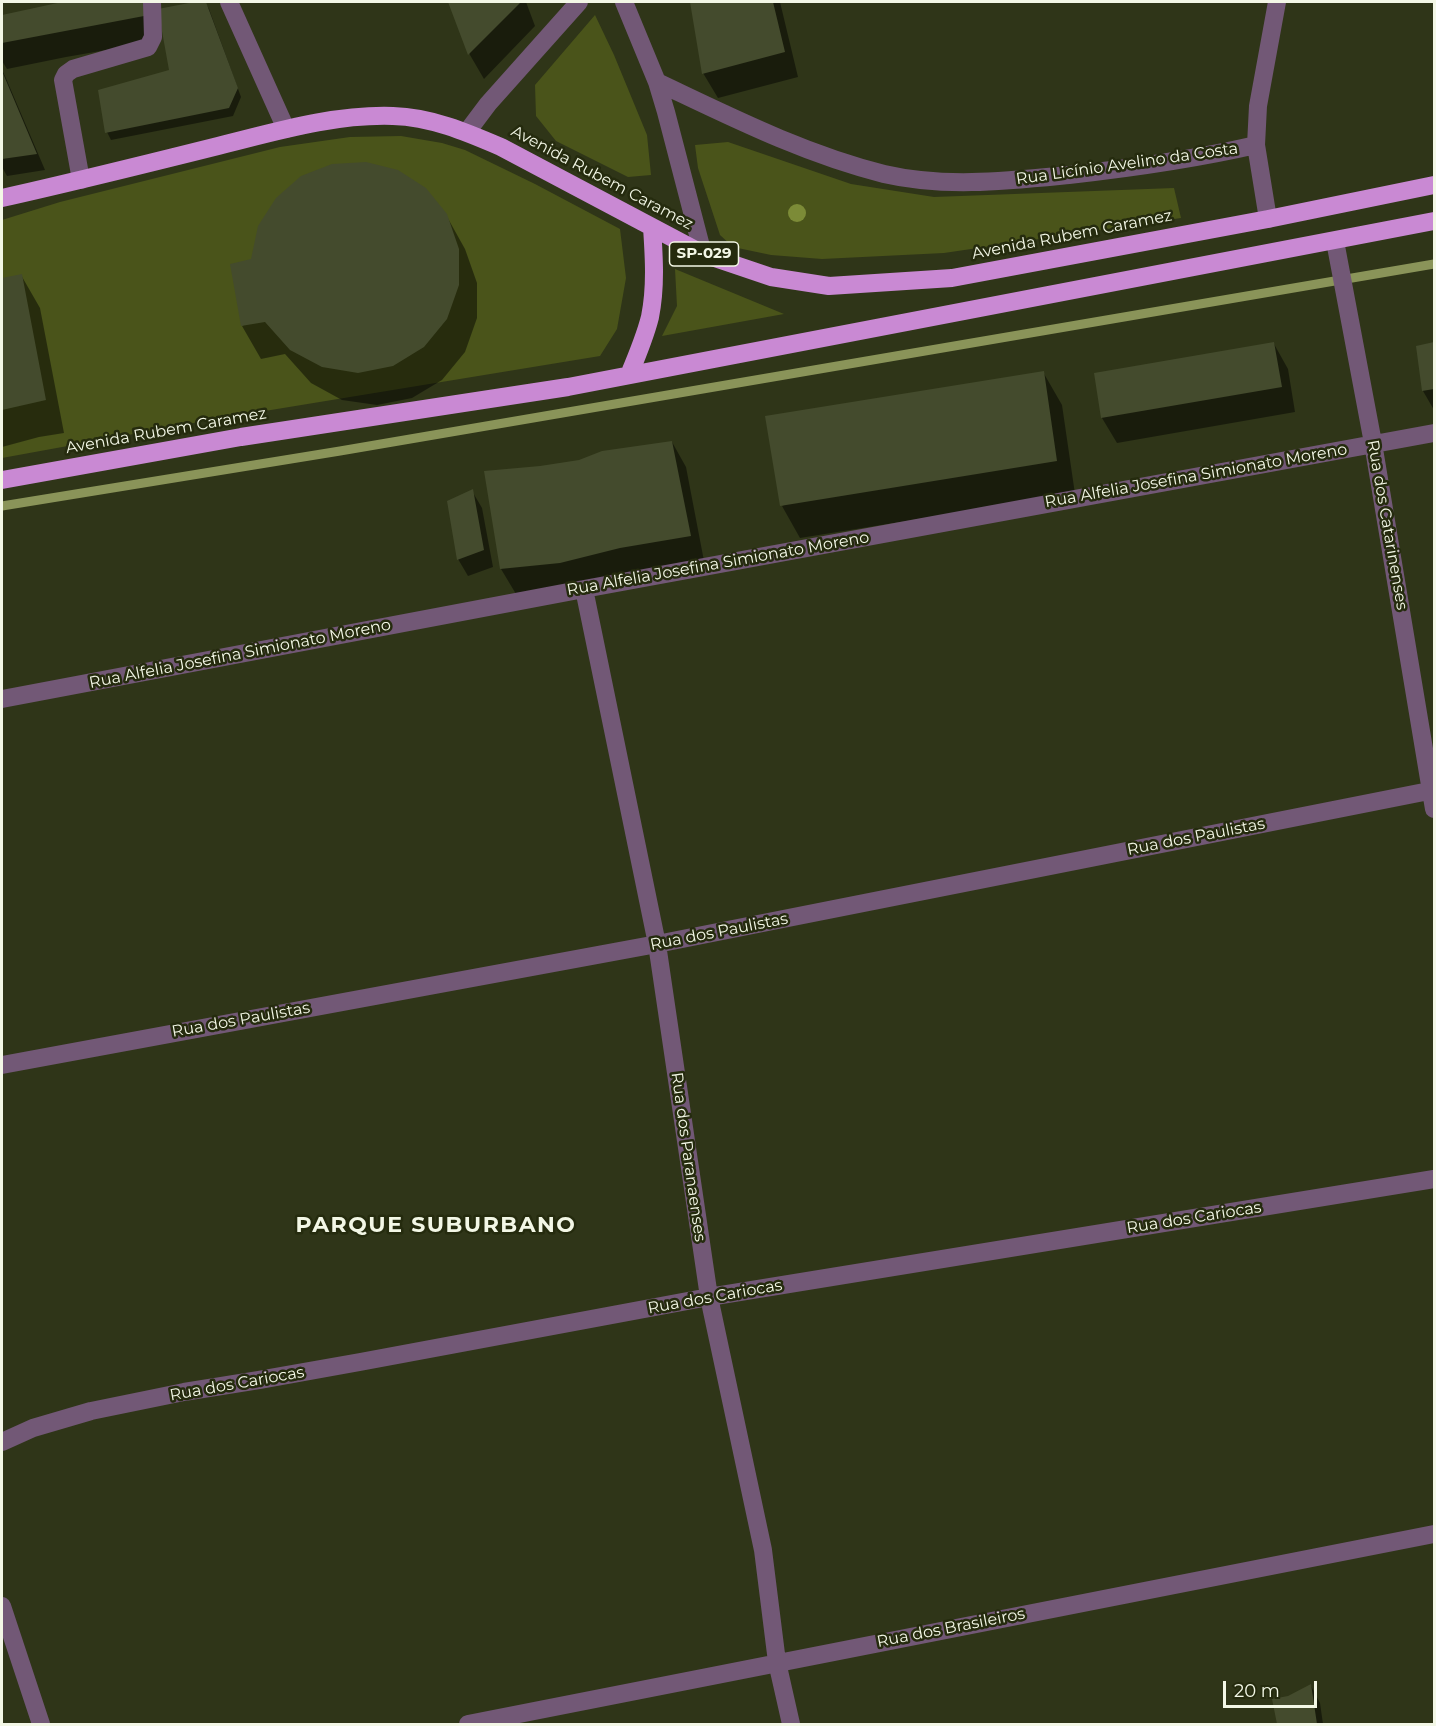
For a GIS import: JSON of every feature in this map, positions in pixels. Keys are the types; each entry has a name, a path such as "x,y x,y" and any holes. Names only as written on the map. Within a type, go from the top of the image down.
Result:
{"highway":[{"name":"Avenida Rubem Caramez","path":"2,198 286,129 354,117 394,116 435,121 501,147 703,254 771,277 829,286 952,278 1268,219 1434,185"},
{"name":"Avenida Rubem Caramez","path":"2,480 241,437 568,387 1434,221"},
{"name":"SP-029","path":"629,375 642,343 651,308 654,279 652,227"}],"street":[{"path":"81,180 63,80 66,74 73,69 148,47 153,37 152,2"},
{"path":"229,2 286,129"},
{"path":"467,132 488,104 579,2"},
{"path":"624,2 657,82 675,141 703,254"},
{"path":"1268,219 1256,145 1258,106 1277,2"},
{"name":"Rua Licínio Avelino da Costa","path":"657,82 766,133 839,161 886,174 940,182 1002,182 1104,171 1209,156 1256,145"},
{"name":"Rua dos Catarinenses","path":"1335,241 1373,443 1433,790 1434,809"},
{"name":"Rua Alfelia Josefina Simionato Moreno","path":"2,699 584,589 1434,433"},
{"name":"Rua dos Paranaenses","path":"584,589 657,944 709,1297 763,1550 777,1662 791,1725"},
{"name":"Rua dos Paulistas","path":"2,1065 657,944 1433,790"},
{"name":"Rua dos Cariocas","path":"2,1442 33,1428 91,1411 173,1394 360,1362 709,1297 1434,1179"},
{"name":"Rua dos Brasileiros","path":"468,1725 777,1662 1434,1534"},
{"path":"2,1606 41,1725"}],"green space":[{"path":"595,15 647,135 651,175 628,177 556,141 536,116 535,85"},
{"path":"401,136 442,143 465,150 620,229 626,278 617,329 600,356 210,420 2,458 2,220 60,202 280,147 350,137"},
{"path":"728,142 851,184 934,197 1174,188 1181,218 944,253 822,259 771,255 733,247 720,235 698,168 695,145"},
{"path":"675,269 784,314 662,336 677,306"}],"building":[{"path":"62,2 144,2 144,16 2,43 2,15"},
{"path":"206,2 238,88 229,108 105,133 98,90 169,70 158,9"},
{"path":"448,2 521,2 468,55"},
{"path":"690,2 773,2 785,52 702,74"},
{"path":"2,71 37,154 2,159"},
{"path":"366,162 398,170 426,188 447,214 459,249 459,285 447,319 424,347 393,366 358,373 322,367 290,350 265,322 241,326 230,264 251,259 258,226 276,198 301,176 332,164"},
{"path":"22,274 46,400 2,410 2,278"},
{"path":"1274,342 1282,387 1101,418 1094,373"},
{"path":"1434,342 1434,389 1422,391 1416,346"},
{"path":"1044,371 1057,461 780,506 765,416"},
{"path":"672,441 691,536 620,548 560,563 500,569 484,471 579,460 602,451"},
{"path":"473,489 484,550 457,560 447,501"},
{"path":"1311,1684 1317,1724 1277,1724 1272,1699 1288,1696"}],"waterway":[{"path":"2,506 340,451 1434,264"}],"district":[{"name":"PARQUE SUBURBANO","path":"436,1226"}]}
